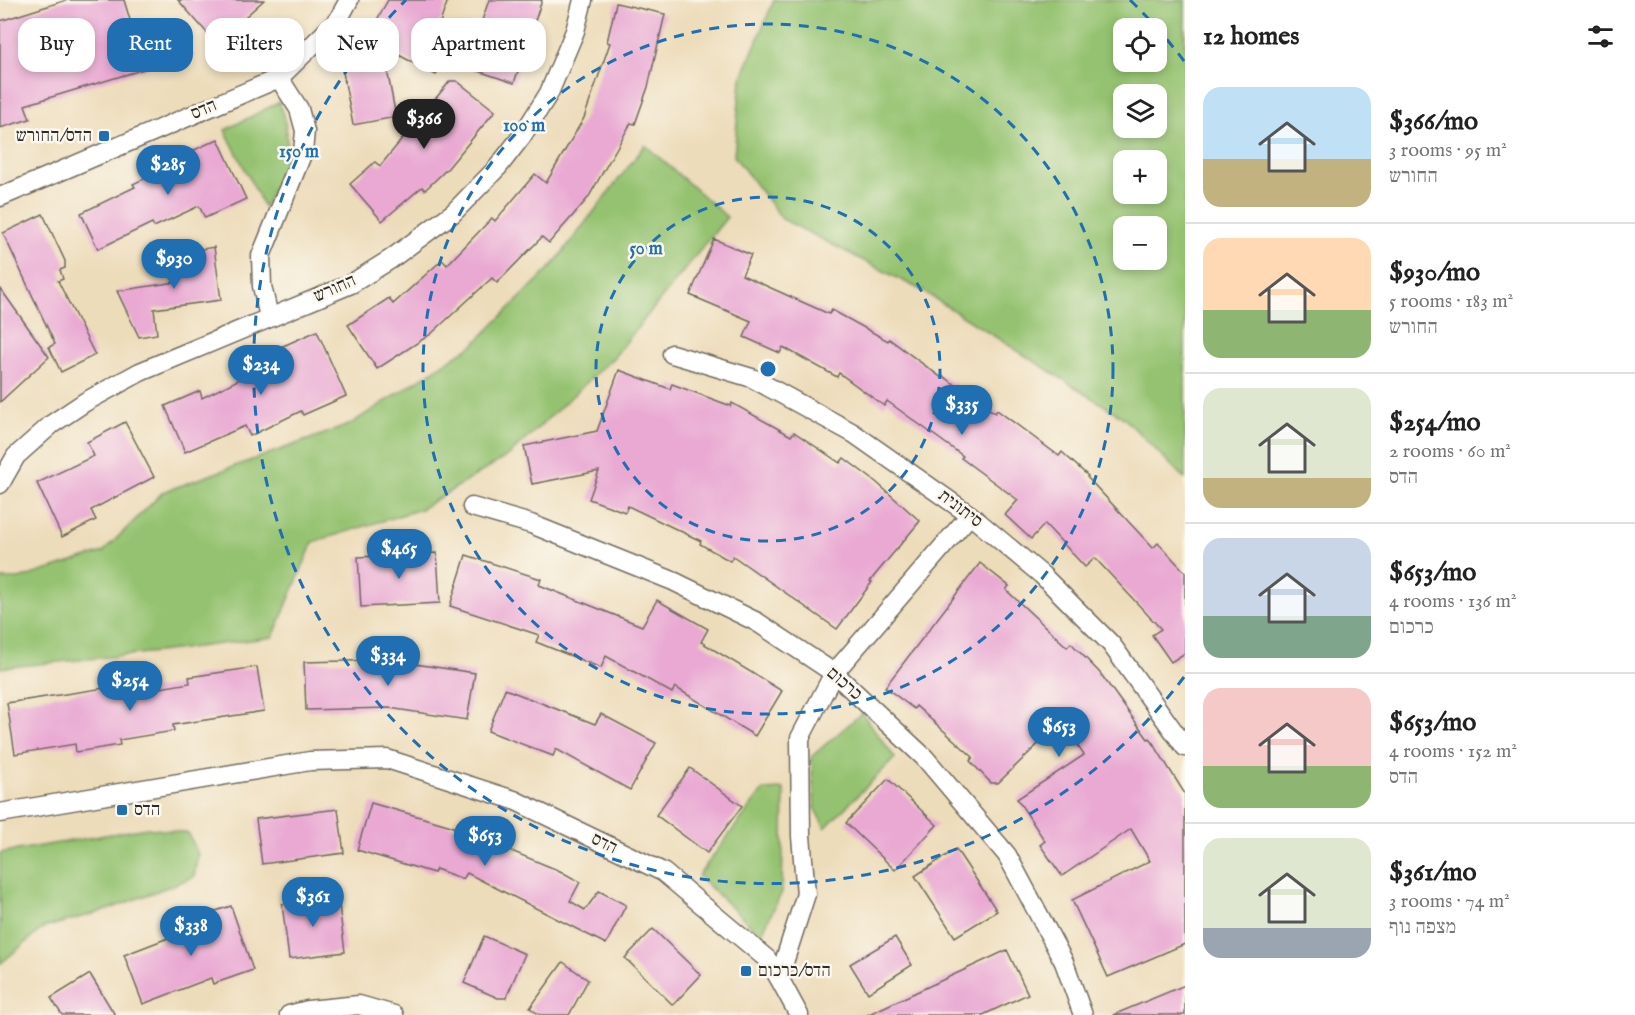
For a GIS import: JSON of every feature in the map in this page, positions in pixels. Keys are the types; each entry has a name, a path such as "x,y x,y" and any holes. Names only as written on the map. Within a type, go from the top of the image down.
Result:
{"street":[{"name":"הדס","path":"0,197 279,78 338,20 349,0"},
{"name":"החורש","path":"0,484 16,456 52,424 85,402 140,372 351,284 391,260 453,213 498,166 522,136 549,93 575,32 583,0"},
{"path":"269,317 262,286 261,256 303,152 305,131 299,109 279,78"},
{"name":"סיתונית","path":"672,354 752,378 853,434 970,516 1042,575 1111,644 1185,747"},
{"name":"כרכום","path":"472,507 531,524 673,581 757,622 834,673 925,758 1007,855 1064,962 1083,1015"},
{"path":"779,978 807,894 801,836 800,738 834,673 970,516"},
{"name":"הדס","path":"0,813 310,761 387,759 514,800 663,872 767,959 799,1015"},
{"path":"289,1015 308,1010 359,1005 394,1015"}],"green space":[{"path":"774,0 1185,0 1185,479 1124,418 921,290 782,219 734,156 741,79"},
{"path":"279,102 285,120 289,163 264,207 225,130"},
{"path":"645,145 727,217 614,357 509,455 421,509 313,542 273,637 167,651 0,668 0,579 19,579 103,552 163,492 349,425 473,345 552,266"},
{"path":"862,713 895,758 825,828 815,809 811,757"},
{"path":"784,789 782,892 761,935 698,876 763,790"},
{"path":"147,828 188,833 198,854 194,877 107,910 43,928 0,964 0,853"}],"building":[{"path":"67,0 124,0 129,18 107,18 107,72 135,72 25,105 30,119 0,128 0,21"},
{"path":"178,0 264,0 244,18 205,18 205,31"},
{"path":"388,0 448,0 442,18 411,18 411,62 399,55 399,18 378,18"},
{"path":"489,0 542,0 536,18 483,18"},
{"path":"616,3 665,14 648,87 635,124 631,123 588,198 549,243 542,237 497,283 492,278 431,334 377,369 348,325 389,298 393,304 442,260 447,265 492,218 495,221 535,174 546,183 584,118 610,43 607,42"},
{"path":"343,72 387,72 396,117 353,125"},
{"path":"481,72 518,72 514,83"},
{"path":"450,81 457,81 495,111 448,168 425,190 422,187 382,221 350,184 375,162 380,166"},
{"path":"218,139 246,199 205,218 199,206 154,227 152,223 98,249 81,213 135,187 133,184 179,162 177,158"},
{"path":"43,214 65,261 65,268 60,270 63,279 58,281 95,355 61,372 49,347 55,344 3,233"},
{"path":"714,239 751,255 742,275 829,314 832,310 888,341 889,339 995,413 997,410 1059,456 1062,452 1088,476 1153,548 1158,543 1185,572 1185,653 1171,662 1152,635 1161,629 1095,558 1085,567 1045,524 1031,539 1005,515 1018,500 961,458 963,456 887,401 884,406 839,373 837,377 783,347 780,353 744,337 751,321 690,295"},
{"path":"214,247 221,300 154,309 157,334 139,337 117,291 176,282 172,254"},
{"path":"0,288 49,357 0,402"},
{"path":"317,331 346,396 303,415 301,411 250,436 245,426 185,452 165,406 200,391 202,398 278,360 274,350"},
{"path":"619,370 670,389 672,384 731,406 732,403 791,436 794,432 840,463 844,458 876,482 920,521 870,581 872,582 837,629 733,556 730,561 700,544 701,541 628,506 625,512 589,499 599,471 532,484 524,446 597,431"},
{"path":"125,422 154,477 91,510 96,520 62,537 37,483 94,456 87,442"},
{"path":"437,553 440,603 361,607 358,557"},
{"path":"466,555 541,579 539,585 642,626 657,600 708,629 701,642 782,691 755,736 675,687 672,693 606,656 601,668 536,642 539,635 450,606"},
{"path":"980,563 1009,586 1006,590 1067,647 1071,643 1100,673 1148,739 1150,738 1185,794 1185,944 1108,977 1072,900 1150,861 1131,829 1062,876 1040,845 1045,841 1017,799 1084,755 1061,722 998,783 991,783 970,761 973,757 916,706 914,709 885,687"},
{"path":"388,660 475,673 467,720 389,708 306,710 304,662"},
{"path":"257,667 264,711 173,725 174,731 119,740 120,745 76,752 75,744 15,754 7,703 111,687 113,696 190,683 189,677"},
{"path":"505,689 595,724 601,714 656,743 630,790 556,749 553,756 488,731"},
{"path":"690,768 742,806 707,853 656,815"},
{"path":"888,779 937,825 895,870 846,823"},
{"path":"371,803 448,825 560,871 580,882 570,901 585,910 599,891 626,905 606,944 467,873 463,879 436,869 434,873 357,850"},
{"path":"338,809 344,853 262,864 256,819"},
{"path":"956,849 997,911 955,937 915,876"},
{"path":"338,897 345,952 289,959 282,904"},
{"path":"231,906 253,970 213,984 211,978 143,1004 124,955 194,928 191,919"},
{"path":"653,929 701,975 673,1005 625,958"},
{"path":"484,936 525,954 506,998 498,998 464,983"},
{"path":"895,937 912,965 868,993 850,964"},
{"path":"1007,950 1028,994 983,1015 867,1015"},
{"path":"563,962 588,980 569,1015 540,1015 530,1008"},
{"path":"90,974 115,1015 62,1015 51,998"},
{"path":"1185,985 1185,1015 1113,1015"}],"place":[{"name":"הדס/החורש","path":"104,136"},
{"name":"הדס","path":"122,810"},
{"name":"הדס/כרכום","path":"746,971"}]}
